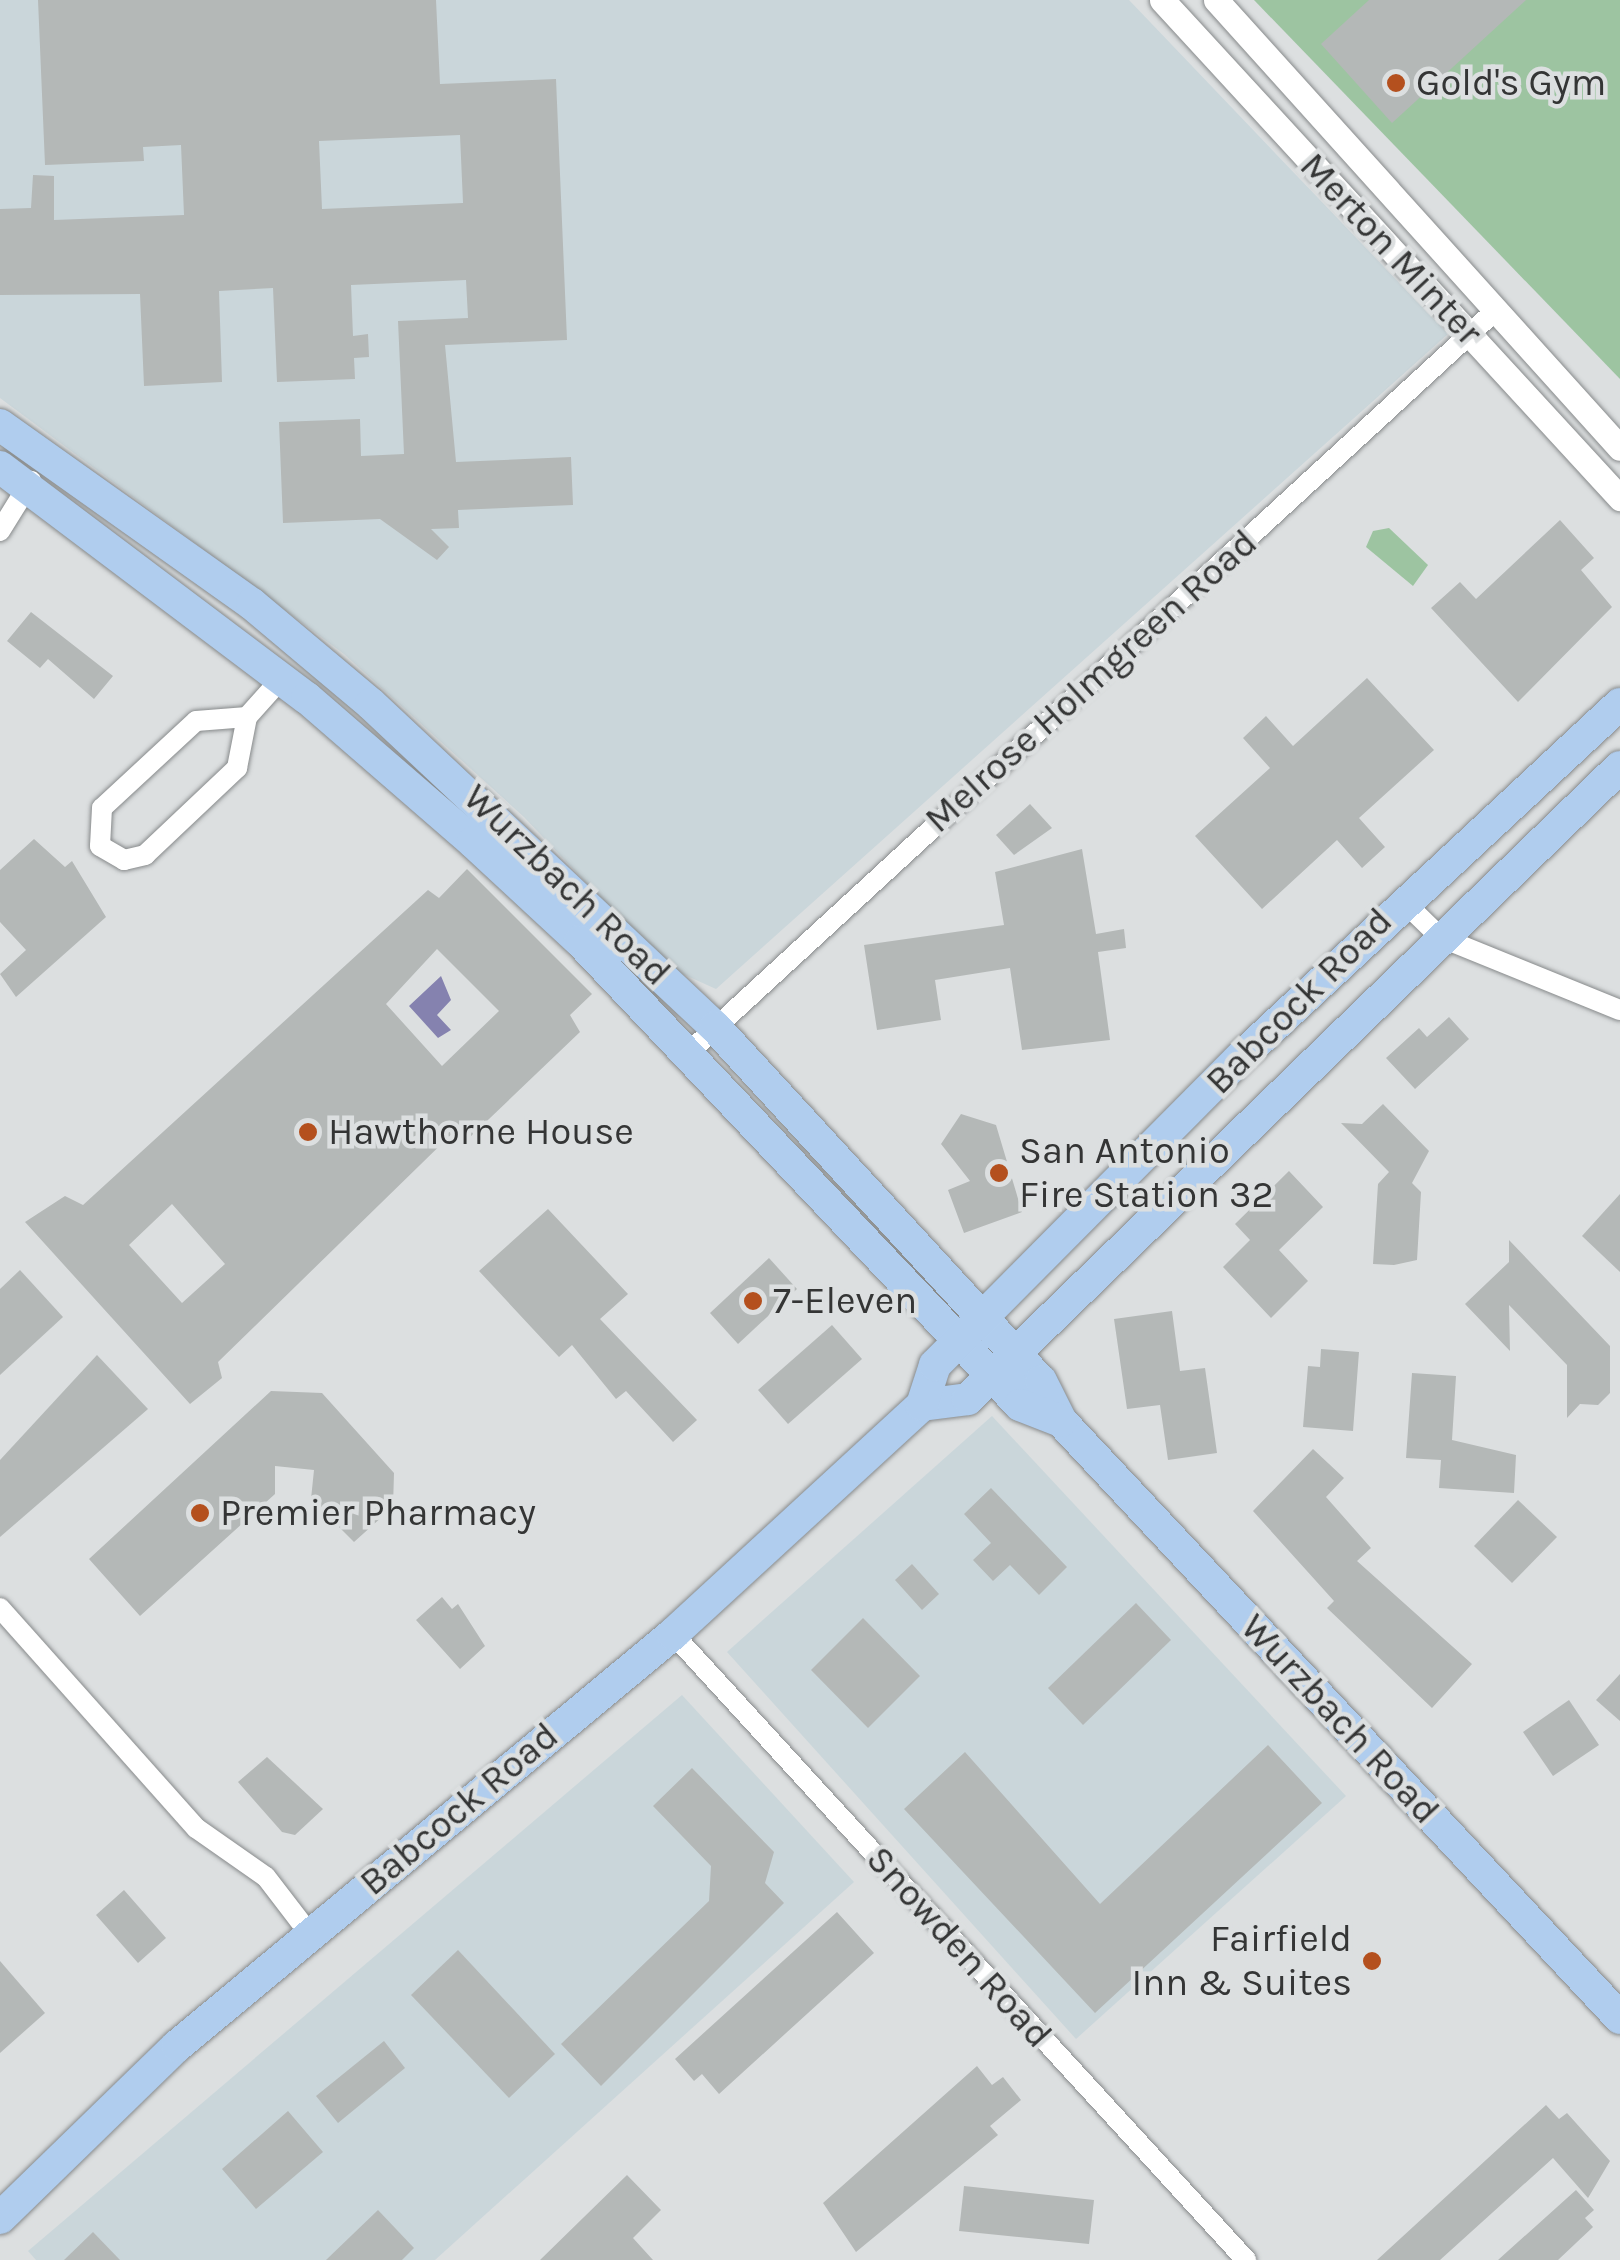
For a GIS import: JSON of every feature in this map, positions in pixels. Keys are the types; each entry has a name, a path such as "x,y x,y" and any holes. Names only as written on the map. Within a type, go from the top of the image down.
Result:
{"main road":[{"name":"Wurzbach Road","path":"0,425 46,455 372,704 715,1027 1005,1366 1020,1405 1061,1420 1620,2018"},
{"name":"Wurzbach Road","path":"0,467 282,678 481,849 972,1330"},
{"name":"Babcock Road","path":"0,2218 310,1933 672,1634 922,1406 935,1366 1402,900 1620,704"},
{"name":"Babcock Road","path":"922,1406 968,1400 1440,937 1620,768"}],"street":[{"name":"Merton Minter","path":"1162,0 1620,498"},
{"name":"Merton Minter","path":"1216,0 1620,448"},
{"name":"Melrose Holmgreen Road","path":"688,1053 1496,310"},
{"path":"0,530 46,455"},
{"path":"247,717 196,721 102,808 100,846 124,860 146,854 237,768 247,717 282,678"},
{"path":"1402,900 1440,937 1620,1010"},
{"path":"0,1608 196,1828 266,1877 310,1933"},
{"name":"Snowden Road","path":"672,1634 1246,2260"}],"shaded area":[{"path":"0,0 1129,0 1448,334 716,989 665,966 524,817 344,654 0,398"},
{"path":"441,976 451,1000 437,1015 451,1030 438,1038 409,1006"},
{"path":"992,1416 1346,1796 1076,2039 727,1652"},
{"path":"682,1695 854,1882 435,2260 36,2260 28,2251"}],"green space":[{"path":"1254,0 1620,0 1620,379"},
{"path":"1389,528 1428,565 1413,586 1366,547 1373,531"}],"building":[{"path":"38,0 436,0 440,84 556,79 567,340 445,345 456,462 571,457 573,505 458,510 459,528 431,529 449,547 437,560 380,519 283,523 279,422 360,419 361,456 404,454 398,321 468,318 466,280 351,285 353,336 368,334 369,357 354,358 355,379 277,382 273,288 219,291 222,382 144,386 140,294 0,295 0,209 31,208 33,175 54,176 54,220 184,215 181,145 143,147 144,161 45,165","holes":["460,135 463,203 322,209 319,141"]},
{"name":"Gold's Gym","path":"1369,0 1526,0 1392,123 1321,44"},
{"path":"1560,520 1594,558 1581,570 1612,607 1518,702 1431,608 1460,582 1476,599"},
{"path":"31,612 113,676 94,699 48,659 40,668 7,641"},
{"path":"1367,678 1434,750 1359,818 1385,847 1362,868 1337,840 1262,909 1195,836 1270,768 1243,738 1266,716 1293,746"},
{"path":"1030,804 1052,828 1014,855 996,835"},
{"path":"34,839 65,867 72,861 106,917 16,997 0,974 26,950 0,922 0,870"},
{"path":"1082,849 1096,934 1124,929 1126,948 1098,952 1110,1040 1022,1050 1010,968 935,980 941,1020 877,1030 864,945 1004,925 995,872"},
{"name":"Hawthorne House","path":"467,869 592,994 570,1015 580,1032 468,1139 460,1126 218,1362 222,1378 190,1404 25,1222 65,1196 83,1205 428,890 439,898","holes":["437,949 499,1011 442,1066 386,1004","172,1204 225,1264 182,1303 129,1245"]},
{"path":"1449,1017 1469,1039 1415,1089 1386,1058 1419,1028 1427,1037"},
{"path":"1383,1104 1429,1151 1412,1183 1421,1192 1417,1260 1394,1265 1373,1264 1378,1184 1389,1172 1341,1123 1362,1124"},
{"name":"San Antonio Fire Station 32","path":"961,1114 996,1125 1022,1212 964,1233 948,1190 970,1181 941,1144"},
{"path":"1289,1171 1323,1207 1279,1250 1308,1281 1271,1318 1223,1267 1250,1240 1235,1224"},
{"path":"1620,1194 1620,1272 1582,1236"},
{"path":"548,1209 628,1294 600,1319 697,1420 673,1442 626,1391 616,1399 572,1345 559,1357 479,1271"},
{"path":"1509,1240 1610,1346 1610,1393 1598,1405 1580,1404 1567,1418 1567,1365 1509,1305 1510,1351 1465,1304 1509,1262"},
{"name":"7-Eleven","path":"769,1258 797,1289 738,1344 710,1313"},
{"path":"20,1270 63,1317 0,1375 0,1289"},
{"path":"1172,1311 1180,1371 1205,1368 1217,1453 1168,1460 1160,1405 1127,1409 1114,1319"},
{"path":"832,1325 862,1359 788,1424 758,1390"},
{"path":"1321,1349 1359,1352 1353,1431 1303,1427 1308,1366 1320,1367"},
{"path":"97,1355 148,1409 0,1537 0,1460"},
{"path":"1412,1373 1456,1376 1452,1440 1516,1455 1514,1493 1439,1488 1441,1460 1406,1458"},
{"path":"271,1391 322,1393 394,1473 393,1507 354,1542 311,1499 314,1470 275,1466 275,1494 140,1616 89,1559"},
{"path":"1313,1449 1344,1478 1326,1497 1371,1548 1357,1561 1472,1664 1432,1708 1327,1608 1334,1601 1253,1511"},
{"path":"991,1488 1067,1567 1039,1595 1010,1565 993,1581 973,1560 991,1543 964,1514"},
{"path":"1518,1500 1557,1537 1512,1583 1474,1546"},
{"path":"912,1564 939,1594 922,1610 895,1580"},
{"path":"442,1597 452,1609 458,1604 485,1646 460,1669 416,1620"},
{"path":"1136,1603 1171,1640 1083,1725 1048,1688"},
{"path":"863,1618 920,1676 868,1728 811,1670"},
{"path":"1620,1674 1620,1721 1596,1700"},
{"path":"1569,1700 1599,1745 1553,1776 1523,1732"},
{"path":"1268,1745 1322,1803 1095,2013 904,1809 965,1752 1100,1904"},
{"path":"267,1757 323,1809 295,1835 282,1832 238,1782"},
{"path":"692,1768 774,1852 765,1883 784,1903 601,2086 561,2044 709,1901 711,1866 653,1806"},
{"path":"124,1890 166,1938 138,1963 96,1915"},
{"path":"837,1912 874,1953 719,2094 702,2074 694,2081 675,2059"},
{"path":"458,1950 555,2054 509,2098 411,1995"},
{"path":"0,1961 45,2013 0,2053"},
{"path":"384,2041 405,2068 338,2123 316,2096"},
{"path":"977,2066 992,2085 1003,2077 1021,2100 990,2126 998,2135 856,2252 823,2203"},
{"path":"1546,2105 1559,2119 1567,2113 1610,2161 1588,2198 1553,2158 1440,2260 1377,2260"},
{"path":"288,2111 323,2152 256,2209 222,2169"},
{"path":"627,2175 661,2210 633,2238 653,2260 540,2260"},
{"path":"964,2186 1094,2200 1089,2244 959,2231"},
{"path":"1576,2190 1594,2210 1585,2218 1593,2227 1558,2260 1498,2260"},
{"path":"378,2210 414,2248 402,2260 326,2260"},
{"path":"93,2232 120,2260 64,2260"}],"place":[{"name":"Gold's Gym","path":"1396,83"},
{"name":"Hawthorne House","path":"308,1132"},
{"name":"San Antonio Fire Station 32","path":"999,1173"},
{"name":"7-Eleven","path":"753,1301"},
{"name":"Premier Pharmacy","path":"200,1513"},
{"name":"Fairfield Inn & Suites","path":"1372,1961"}]}
